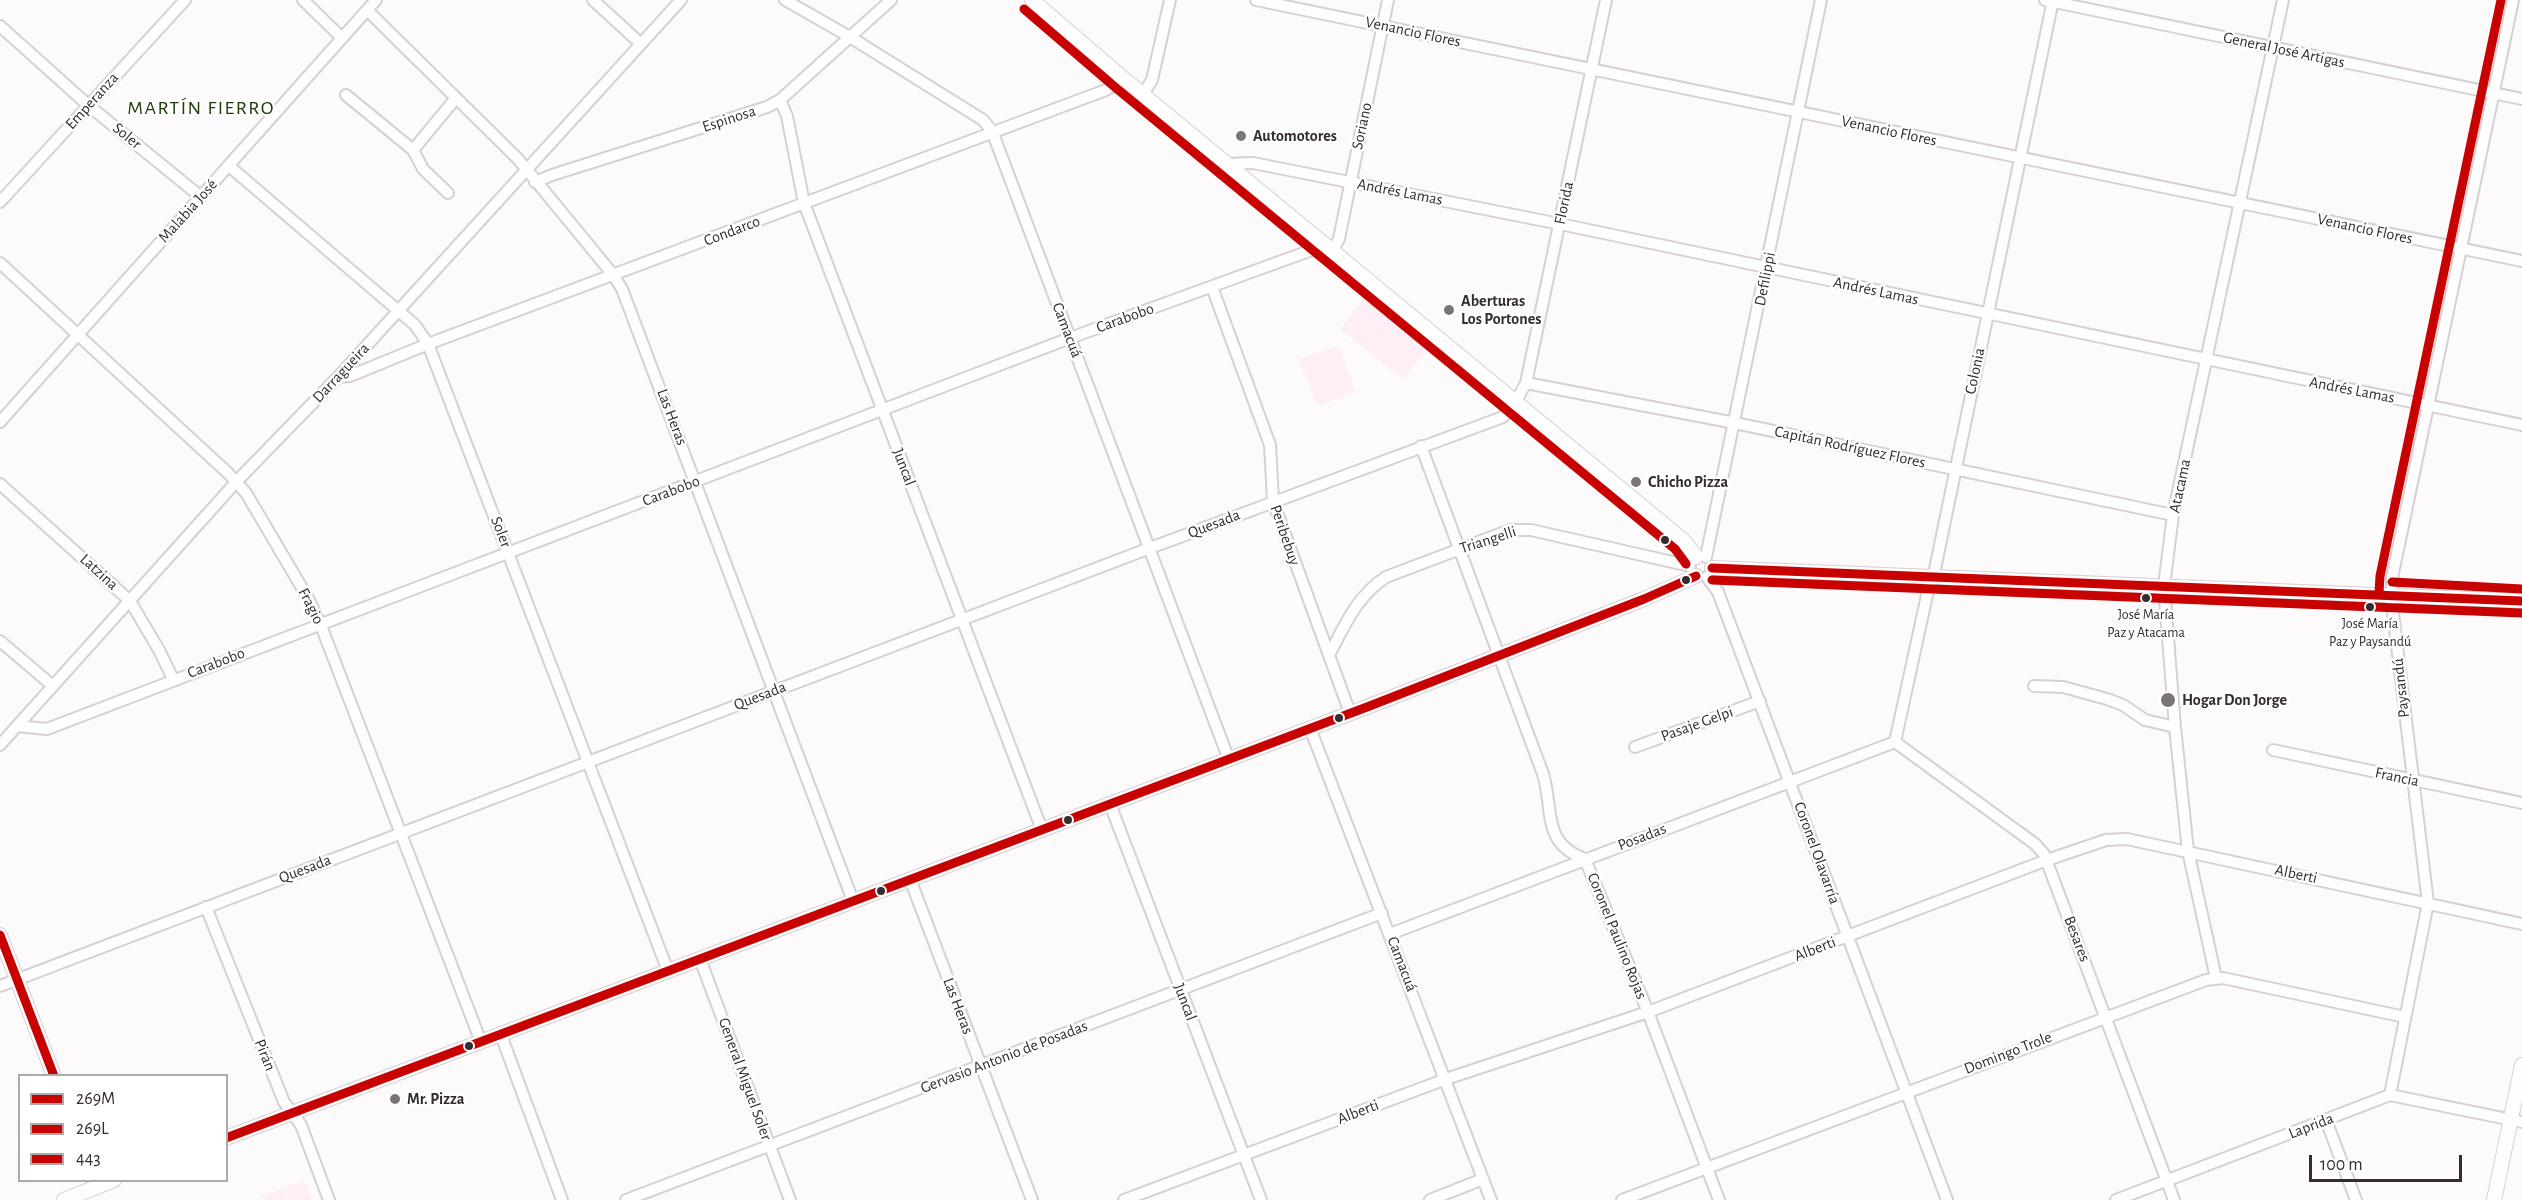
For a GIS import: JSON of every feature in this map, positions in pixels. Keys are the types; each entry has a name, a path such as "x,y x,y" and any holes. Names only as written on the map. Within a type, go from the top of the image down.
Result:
{"street":[{"name":"Emperanza","path":"0,202 185,0"},
{"path":"303,0 342,38"},
{"name":"Malabia José","path":"0,423 376,0"},
{"path":"593,0 641,44"},
{"name":"Darragueira","path":"0,745 237,482 338,377 681,0"},
{"name":"Camacuá","path":"785,0 983,120 992,131 1229,760"},
{"name":"Espinosa","path":"535,182 758,110 780,100 891,0"},
{"path":"1032,0 1124,79 1684,541 1701,567"},
{"path":"1143,94 1152,80 1170,0"},
{"name":"Venancio Flores","path":"1256,0 2522,261"},
{"name":"Soriano","path":"1332,250 1339,239 1388,0"},
{"name":"Florida","path":"1515,403 1526,383 1606,0"},
{"name":"Defilippi","path":"1701,567 1735,423 1821,0"},
{"name":"Atacama","path":"2216,978 2187,851 2164,586 2173,514 2283,0"},
{"name":"Paysandú","path":"2390,1095 2428,903 2391,594 2392,579 2513,0"},
{"name":"General José Artigas","path":"2051,1 2522,99"},
{"name":"Colonia","path":"1895,742 1955,469 2051,1"},
{"name":"Las Heras","path":"367,10 518,159 614,276 622,289 697,482 853,901"},
{"name":"Soler","path":"0,26 88,105 201,197"},
{"name":"Condarco","path":"338,377 350,376 428,344 1106,90 1124,79"},
{"path":"346,95 413,150 423,169 448,194"},
{"path":"413,150 456,98"},
{"name":"Juncal","path":"780,100 787,116 804,203 1042,830"},
{"name":"Andrés Lamas","path":"1229,164 1253,164 1560,224 2206,361 2522,425"},
{"name":"Soler","path":"229,166 415,325 428,344 668,971"},
{"name":"Carabobo","path":"18,726 47,729 172,679 697,482 1070,338 1309,251 1321,241"},
{"name":"Fragio","path":"0,263 237,482 308,598 320,623 480,1042"},
{"name":"Peribebuy","path":"1212,287 1269,439 1272,454 1273,501 1350,713"},
{"name":"Capitán Rodríguez Flores","path":"1526,383 1735,423 2173,514"},
{"name":"Quesada","path":"0,986 773,690 1273,501 1503,417 1515,403"},
{"name":"Coronel Paulino Rojas","path":"1421,446 1543,774 1555,834 1567,851 1585,859 1648,1012 1719,1200"},
{"name":"Latzina","path":"0,484 130,601 159,650 172,679"},
{"name":"Triangelli","path":"1329,655 1354,607 1373,585 1386,577 1519,528 1701,567"},
{"path":"228,1137 1500,656 1676,586 1701,567 2522,601"},
{"name":"Coronel Olavarría","path":"1701,567 1718,592 1947,1200"},
{"path":"0,641 52,686"},
{"path":"2034,686 2063,687 2106,699 2122,705 2145,720 2175,727"},
{"name":"Pasaje Gelpi","path":"1635,747 1760,701"},
{"name":"Camacuá","path":"1310,729 1491,1200"},
{"name":"Posadas","path":"1390,934 1895,742"},
{"name":"Besares","path":"1895,742 2041,849 2174,1200"},
{"name":"Francia","path":"2273,750 2522,803"},
{"name":"Juncal","path":"1110,804 1261,1200"},
{"name":"Alberti","path":"1124,1200 1446,1079 1648,1012 2047,860 2106,840 2117,839 2187,851 2522,924"},
{"name":"Las Heras","path":"910,879 1032,1200"},
{"name":"Pirán","path":"206,907 284,1102 302,1125 330,1200"},
{"name":"Gervasio Antonio de Posadas","path":"626,1200 1382,914"},
{"path":"0,934 53,1074"},
{"name":"General Miguel Soler","path":"700,959 790,1200"},
{"path":"2216,978 2405,1017"},
{"name":"Domingo Trole","path":"1622,1200 1907,1091 2216,978"},
{"path":"501,1035 562,1200"},
{"path":"2494,1200 2516,1121 2522,1065"},
{"path":"2390,1095 2516,1121"},
{"name":"Laprida","path":"2116,1200 2390,1095"},
{"path":"2326,1120 2356,1200"},
{"path":"1430,1200 1484,1179"},
{"path":"64,1200 98,1189"}],"shaded area":[{"path":"1369,293 1432,343 1403,379 1340,329"},
{"path":"1338,345 1356,391 1318,406 1299,360"},
{"path":"304,1180 312,1200 289,1200 284,1188"},
{"path":"283,1188 287,1200 264,1200 262,1196"}],"transit line":[{"name":"443","path":"2379,593 2380,576 2501,0"},
{"name":"269L","path":"1024,9 1116,88 1675,549 1686,564"},
{"name":"269M","path":"1712,568 2522,601"},
{"name":"269M","path":"228,1137 1367,707 1644,599 1696,576"},
{"name":"269L","path":"1712,580 2522,613"},
{"name":"443","path":"2392,582 2522,589"},
{"name":"269M","path":"0,935 53,1074"}],"place":[{"name":"Automotores","path":"1241,136"},
{"name":"Aberturas Los Portones","path":"1449,310"},
{"name":"Chicho Pizza","path":"1636,482"},
{"name":"José María Paz y Atacama","path":"2146,598"},
{"name":"José María Paz y Paysandú","path":"2370,607"},
{"name":"Hogar Don Jorge","path":"2168,700"},
{"name":"Mr. Pizza","path":"395,1099"}],"district":[{"name":"MARTÍN FIERRO","path":"201,108"}]}
